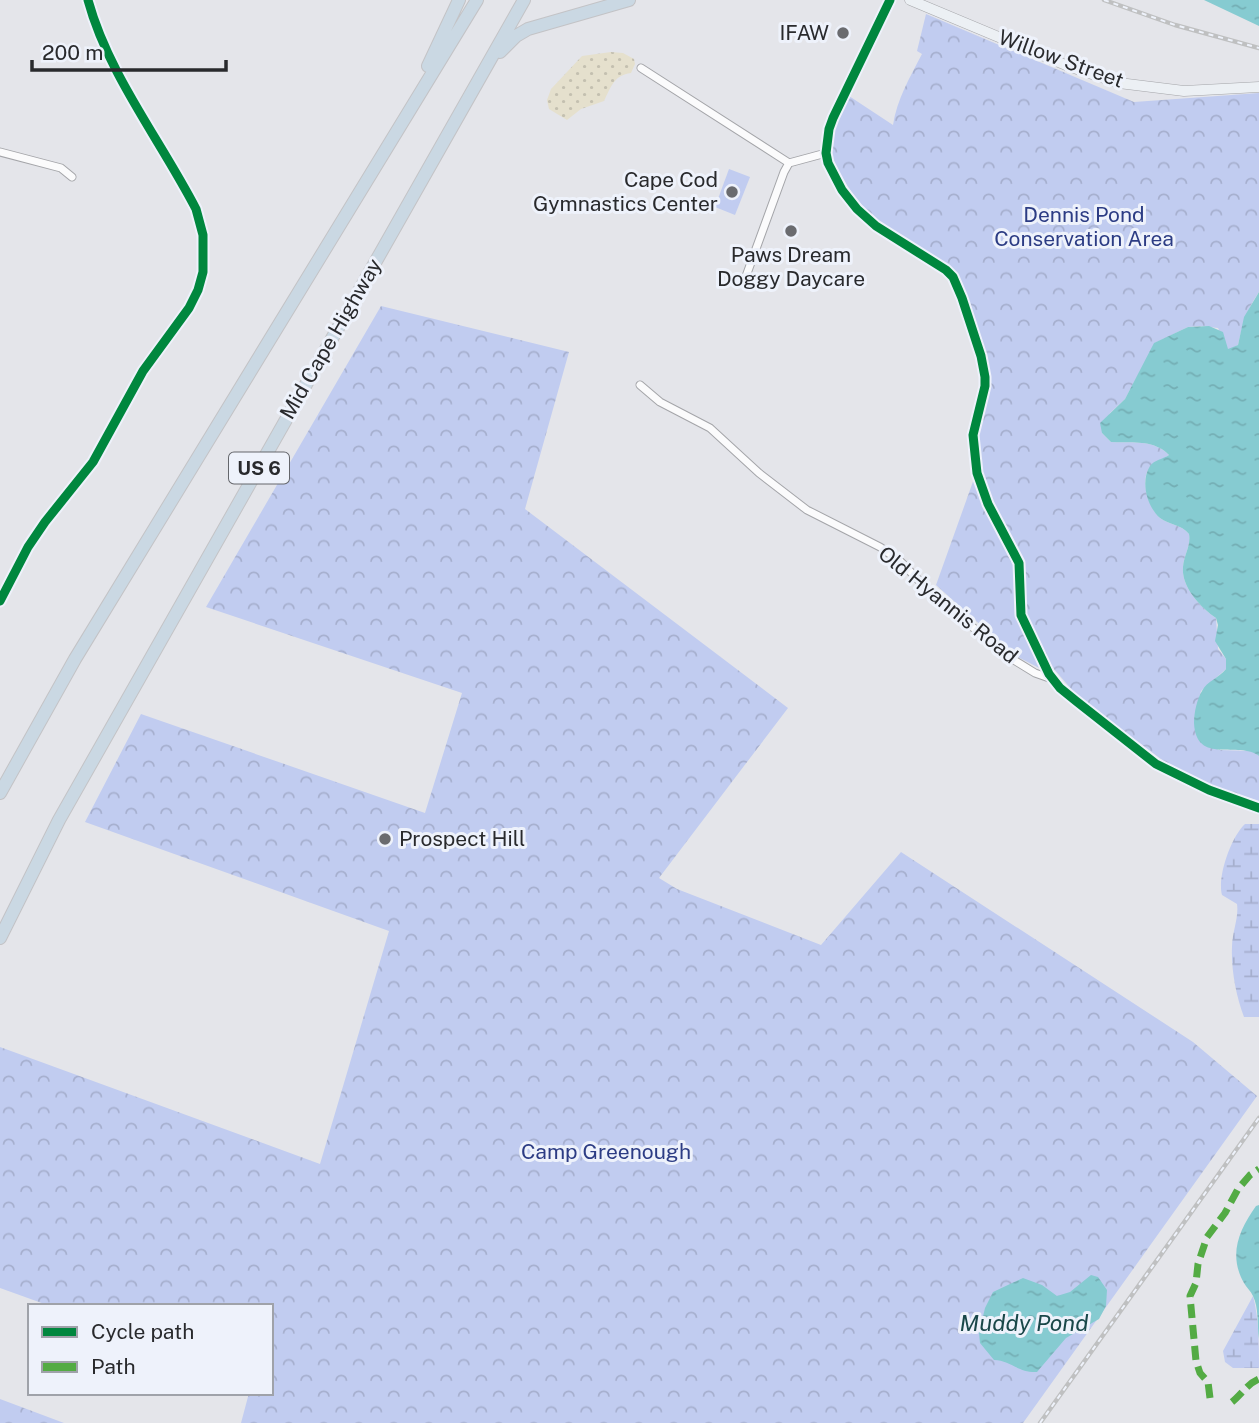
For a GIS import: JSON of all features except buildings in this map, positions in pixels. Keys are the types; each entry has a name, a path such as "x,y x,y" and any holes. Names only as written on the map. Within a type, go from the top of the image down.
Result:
{"highway":[{"path":"385,150 459,0"},
{"name":"US 6","path":"0,793 75,659 477,0"},
{"name":"Mid Cape Highway","path":"0,938 65,810 524,0"},
{"path":"484,70 511,40 528,29 629,0"}],"main road":[{"name":"Willow Street","path":"911,0 1068,66 1119,83 1184,91 1259,88"}],"street":[{"path":"890,0 833,118 826,153 828,163 842,190 865,217 953,277 978,348 985,377 973,435 977,473 988,504 1020,567 1019,603 1024,625 1053,679 1076,701 1156,764 1209,790 1259,807"},
{"path":"641,68 789,163"},
{"path":"0,152 61,168 72,177"},
{"path":"745,279 789,163 826,153"},
{"name":"Old Hyannis Road","path":"640,385 660,402 718,434 759,473 807,510 880,547 901,562 932,593 1009,657 1035,673 1053,679"}],"green space":[{"name":"Dennis Pond Conservation Area","path":"926,14 1134,102 1259,93 1259,292 1251,305 1238,345 1228,350 1218,328 1201,326 1188,327 1155,343 1125,399 1110,413 1102,433 1111,442 1149,444 1169,455 1152,465 1147,473 1147,494 1152,508 1160,518 1189,534 1183,567 1185,582 1198,603 1216,618 1218,649 1226,659 1226,669 1201,691 1194,719 1218,750 1253,751 1259,756 1259,801 1218,788 1169,765 1079,698 1053,668 1043,670 1014,655 936,585 980,462 979,434 989,387 985,356 963,287 954,272 943,262 888,228 865,209 837,170 831,147 835,127 849,96 893,125 901,97 922,54 917,51"},
{"name":"Cape Cod Gymnastics Center","path":"729,169 750,177 735,215 715,207"},
{"name":"Camp Greenough","path":"381,306 569,352 525,509 788,708 659,878 677,889 821,945 901,852 1193,1042 1257,1096 1023,1423 241,1423 248,1395 273,1395 273,1304 44,1304 0,1288 0,1047 320,1164 389,931 85,822 141,714 425,813 462,693 206,607"},
{"path":"1245,824 1259,824 1259,1017 1244,1017 1239,1000 1232,955 1237,904 1222,895 1221,887 1226,858"},
{"path":"1253,1296 1258,1322 1259,1368 1233,1368 1225,1362 1223,1351"},
{"path":"0,1399 64,1423 0,1423"}],"sand":[{"path":"623,53 634,59 635,64 631,73 614,82 604,101 581,109 567,120 549,109 547,100 551,89 582,56"}],"water":[{"path":"1204,0 1259,0 1259,26"},
{"path":"1259,292 1259,756 1241,750 1210,748 1202,744 1197,736 1194,719 1199,698 1207,685 1226,669 1226,659 1215,641 1218,625 1216,618 1198,603 1185,582 1183,567 1189,534 1160,518 1146,494 1147,472 1150,466 1169,455 1149,444 1111,442 1102,433 1100,423 1125,399 1154,343 1188,327 1209,326 1223,332 1228,349 1238,345 1244,317"},
{"path":"1259,1205 1259,1339 1255,1301 1239,1273 1236,1253 1245,1224"},
{"name":"Muddy Pond","path":"1091,1275 1098,1277 1107,1290 1106,1306 1099,1319 1066,1338 1037,1372 1025,1371 994,1360 980,1343 979,1333 985,1308 993,1292 1023,1278 1042,1285 1057,1296 1070,1292"}],"railway":[{"path":"1104,0 1175,25 1259,48"},
{"path":"1040,1423 1259,1118"}],"marked path":[{"path":"1210,1398 1208,1382 1200,1373 1196,1361 1190,1296 1196,1283 1198,1264 1207,1237 1225,1213 1238,1189 1259,1169"},
{"path":"1232,1402 1259,1379"}],"cycle path":[{"path":"0,601 28,547 93,462 143,371 189,308 203,272 203,235 196,209 108,54 88,0"},
{"path":"890,0 833,118 826,153 828,163 842,190 857,209 876,226 946,270 953,277 962,298 985,377 973,435 977,473 988,504 1019,563 1021,615 1049,674 1060,688 1076,701 1156,764 1209,790 1259,808"}],"place":[{"name":"IFAW","path":"843,33"},
{"name":"Cape Cod Gymnastics Center","path":"732,192"},
{"name":"Paws Dream Doggy Daycare","path":"791,231"},
{"name":"Prospect Hill","path":"385,839"}]}
